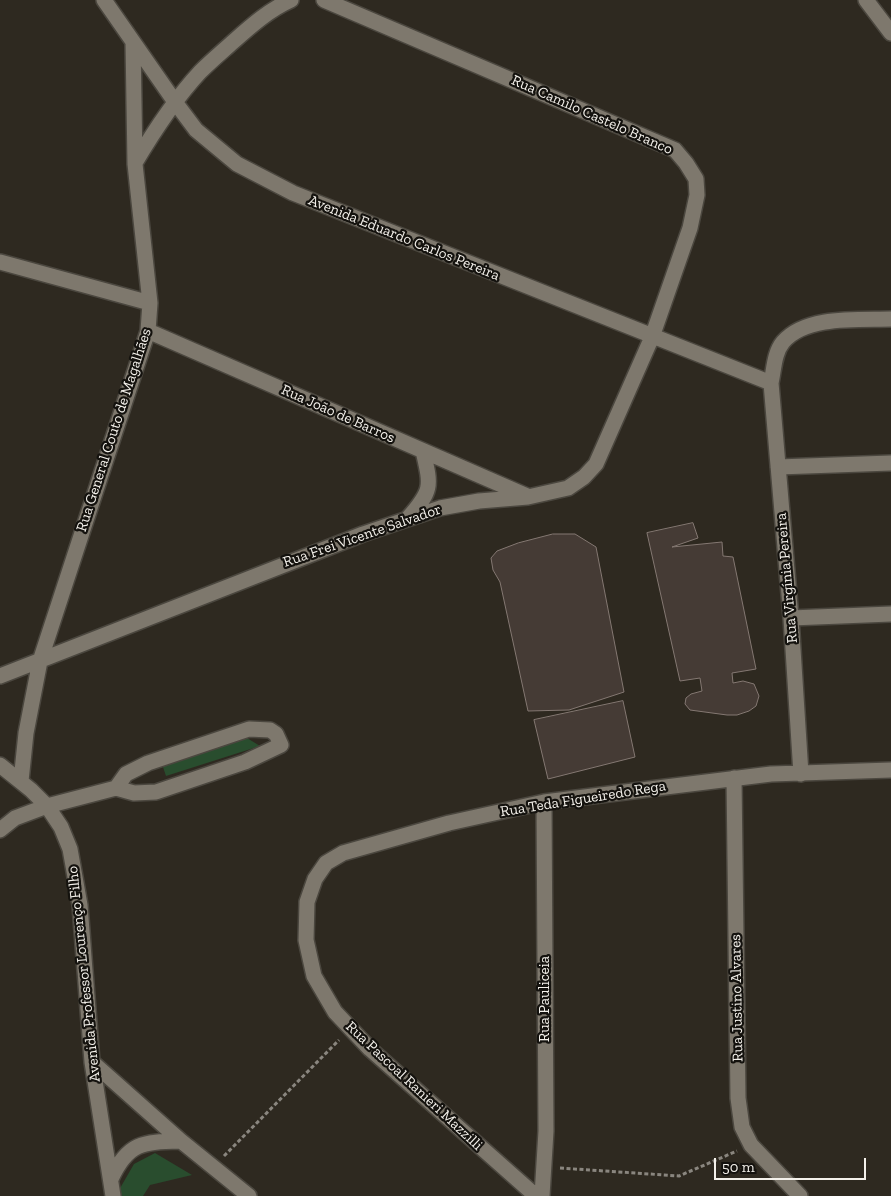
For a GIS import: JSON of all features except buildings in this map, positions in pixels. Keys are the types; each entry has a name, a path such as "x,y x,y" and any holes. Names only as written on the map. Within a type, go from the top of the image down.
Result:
{"street":[{"name":"Avenida Eduardo Carlos Pereira","path":"104,0 196,130 237,164 294,194 771,383"},
{"path":"134,164 175,102 201,71 257,20 290,0"},
{"name":"Rua Camilo Castelo Branco","path":"324,0 621,126 675,150 681,156 696,179 697,195 690,228 652,337"},
{"path":"866,0 891,33"},
{"name":"Rua General Couto de Magalhães","path":"21,781 26,733 40,661 148,331 150,303 134,164 132,42"},
{"path":"0,262 150,303"},
{"name":"Rua Virgínia Pereira","path":"801,774 771,383 775,358 783,343 793,333 811,325 829,321 891,319"},
{"name":"Rua João de Barros","path":"148,331 528,497"},
{"name":"Rua Frei Vicente Salvador","path":"0,676 263,572 363,534 440,508 479,501 528,497 568,488 584,478 596,464 652,337"},
{"path":"407,519 427,495 428,474 423,450"},
{"path":"778,467 891,464"},
{"path":"790,618 891,614"},
{"path":"0,830 15,818 47,806 116,788 134,794 156,792 246,762 281,745 276,734 270,730 249,729 148,763 126,774 116,788"},
{"name":"Avenida Professor Lourenço Filho","path":"0,765 21,781 47,806 61,827 70,848 80,905 92,1062 113,1196"},
{"name":"Rua Teda Figueiredo Rega","path":"307,902 315,879 326,863 342,853 449,823 544,802 734,778 771,774 891,770"},
{"name":"Rua Justino Alvares","path":"734,778 738,1098 742,1127 751,1145 800,1196"},
{"name":"Rua Pauliceia","path":"542,1196 546,1121 544,802"},
{"name":"Rua Pascoal Ranieri Mazzilli","path":"307,902 306,940 314,976 334,1012 370,1049 536,1196"},
{"path":"92,1062 182,1141 249,1196"},
{"path":"111,1179 116,1167 127,1152 139,1145 153,1142 182,1141"}],"path":[{"path":"213,1166 350,1029"},
{"path":"544,1167 679,1176 751,1145"}],"green space":[{"path":"235,738 247,738 260,746 166,776 162,764"},
{"path":"155,1153 192,1175 150,1185 143,1196 119,1196 119,1190 134,1164"}]}
